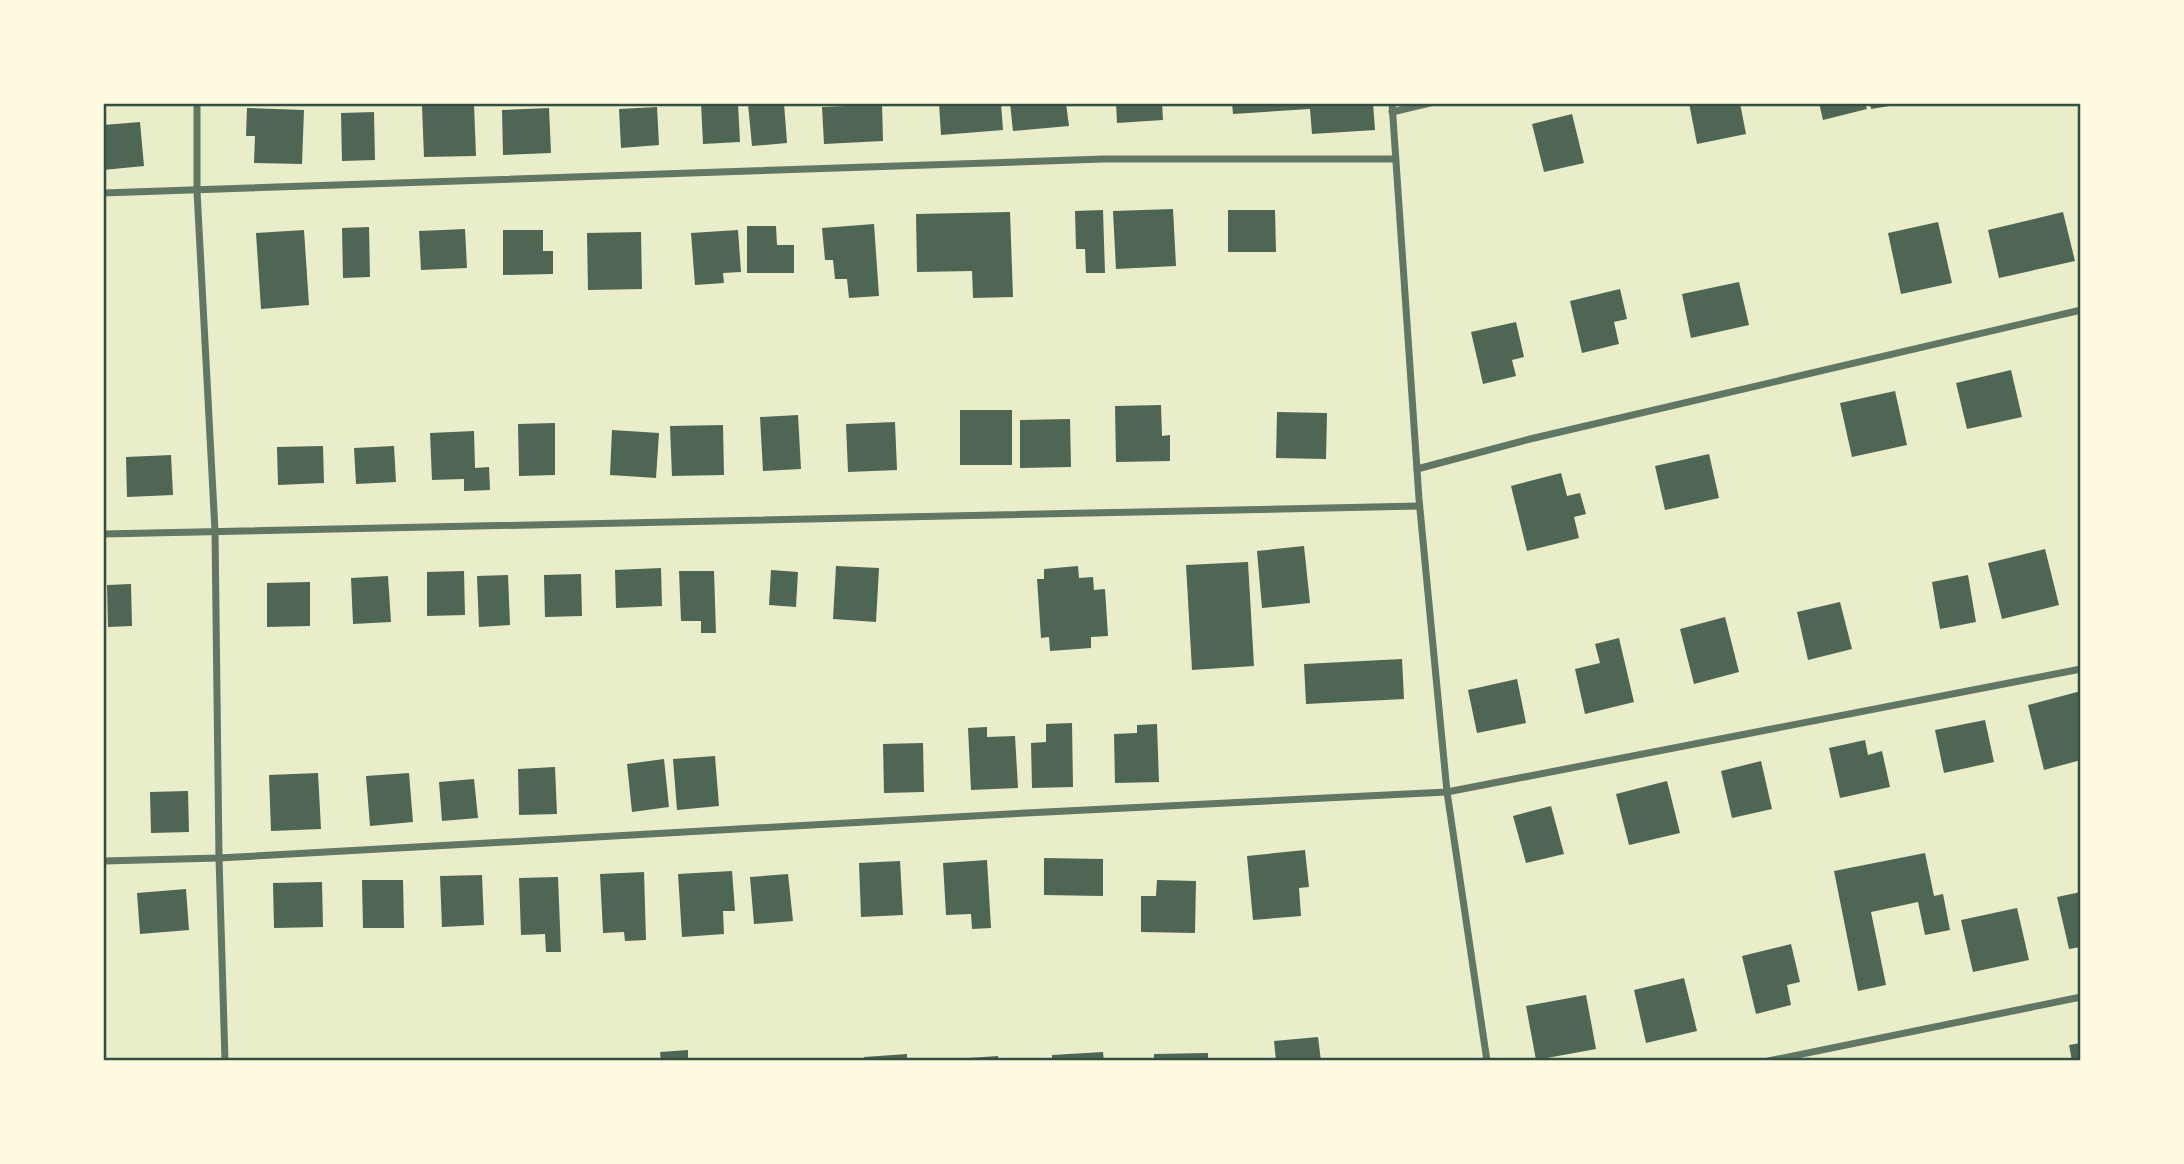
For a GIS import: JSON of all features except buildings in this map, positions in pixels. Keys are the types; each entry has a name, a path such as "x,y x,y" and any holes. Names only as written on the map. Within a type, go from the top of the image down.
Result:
{"street":[{"path":"197,103 197,191 215,531 219,858 225,1061"},
{"path":"1392,103 1419,506 1447,792 1487,1061"},
{"path":"1392,112 1430,103"},
{"path":"103,193 1103,159 1395,159"},
{"path":"1417,469 1531,439 2081,310"},
{"path":"103,534 1419,506"},
{"path":"103,861 219,858 1447,792 2081,669"},
{"path":"1768,1061 2081,996"}]}
